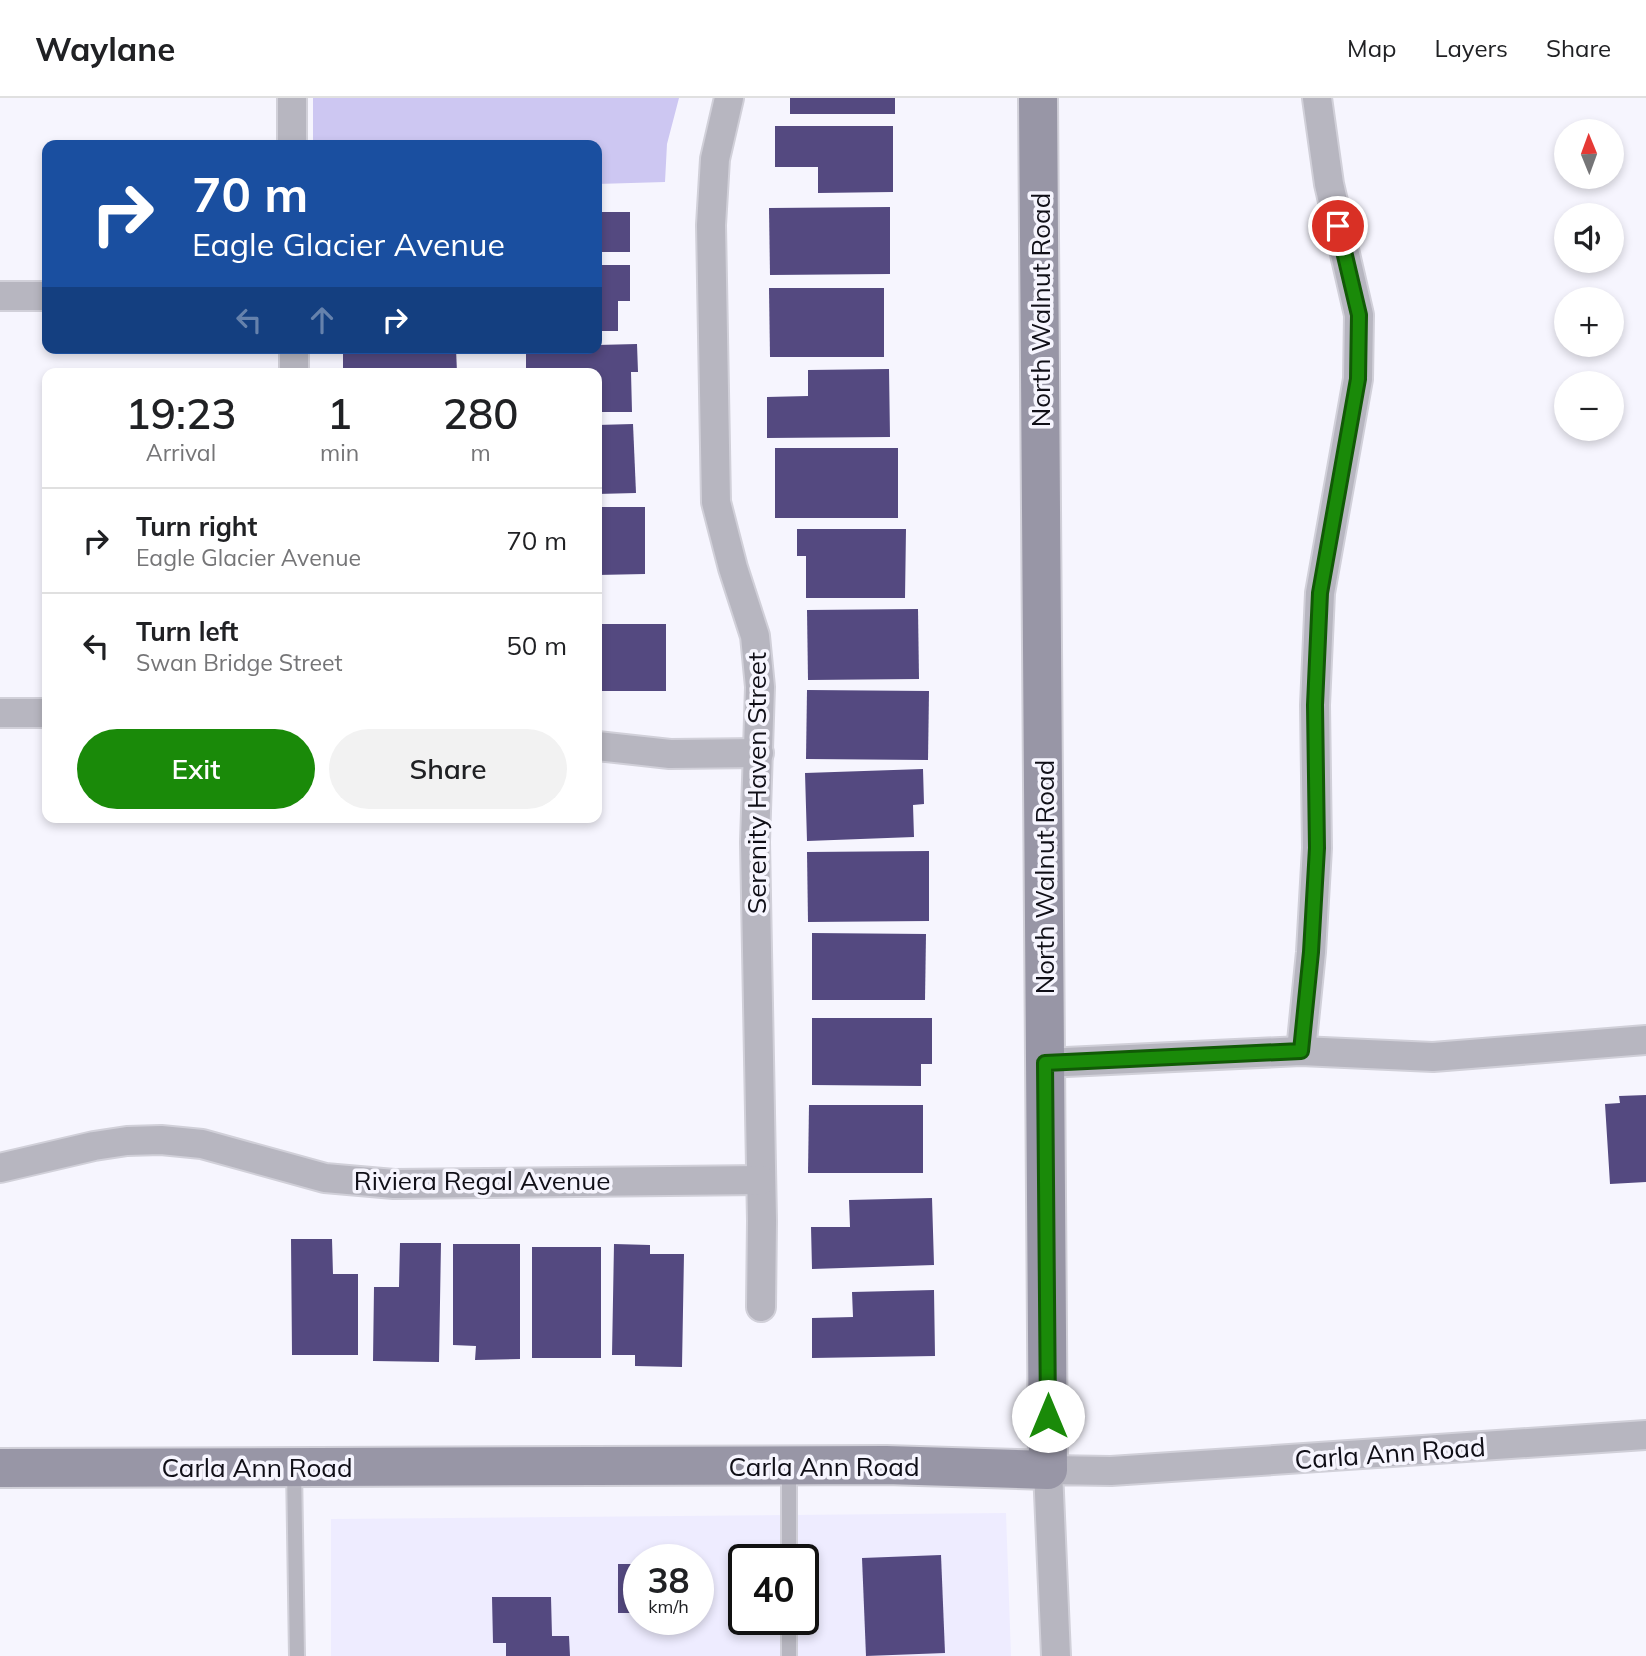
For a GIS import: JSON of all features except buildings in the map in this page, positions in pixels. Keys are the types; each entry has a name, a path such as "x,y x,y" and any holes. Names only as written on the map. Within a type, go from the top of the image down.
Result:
{"street":[{"path":"292,98 292,140"},
{"name":"Serenity Haven Street","path":"729,98 715,159 711,225 716,502 733,568 755,636 760,687 755,842 761,1307"},
{"name":"North Walnut Road","path":"1038,98 1048,1470 1056,1656"},
{"path":"1301,1051 1311,952 1317,848 1315,705 1320,593 1358,379 1359,315 1329,184 1317,98"},
{"path":"0,296 42,296"},
{"path":"0,713 42,713"},
{"path":"602,747 670,754 759,753"},
{"path":"1045,1063 1301,1051 1433,1057 1646,1040"},
{"name":"Riviera Regal Avenue","path":"0,1168 127,1140 161,1140 202,1144 325,1178 394,1184 761,1180"},
{"name":"Carla Ann Road","path":"0,1468 886,1465 1111,1471 1646,1435"}],"lane":[{"path":"789,1465 789,1544"},
{"path":"295,1467 297,1656"},
{"path":"789,1635 789,1656"}],"shaded area":[{"path":"313,98 679,98 667,144 665,182 602,184 602,140 313,140"},
{"path":"1006,1513 1011,1656 331,1656 331,1519"}],"route":[{"path":"1048,1416 1045,1063 1301,1051 1311,952 1317,848 1315,705 1320,593 1358,379 1359,315 1338,226"}]}
